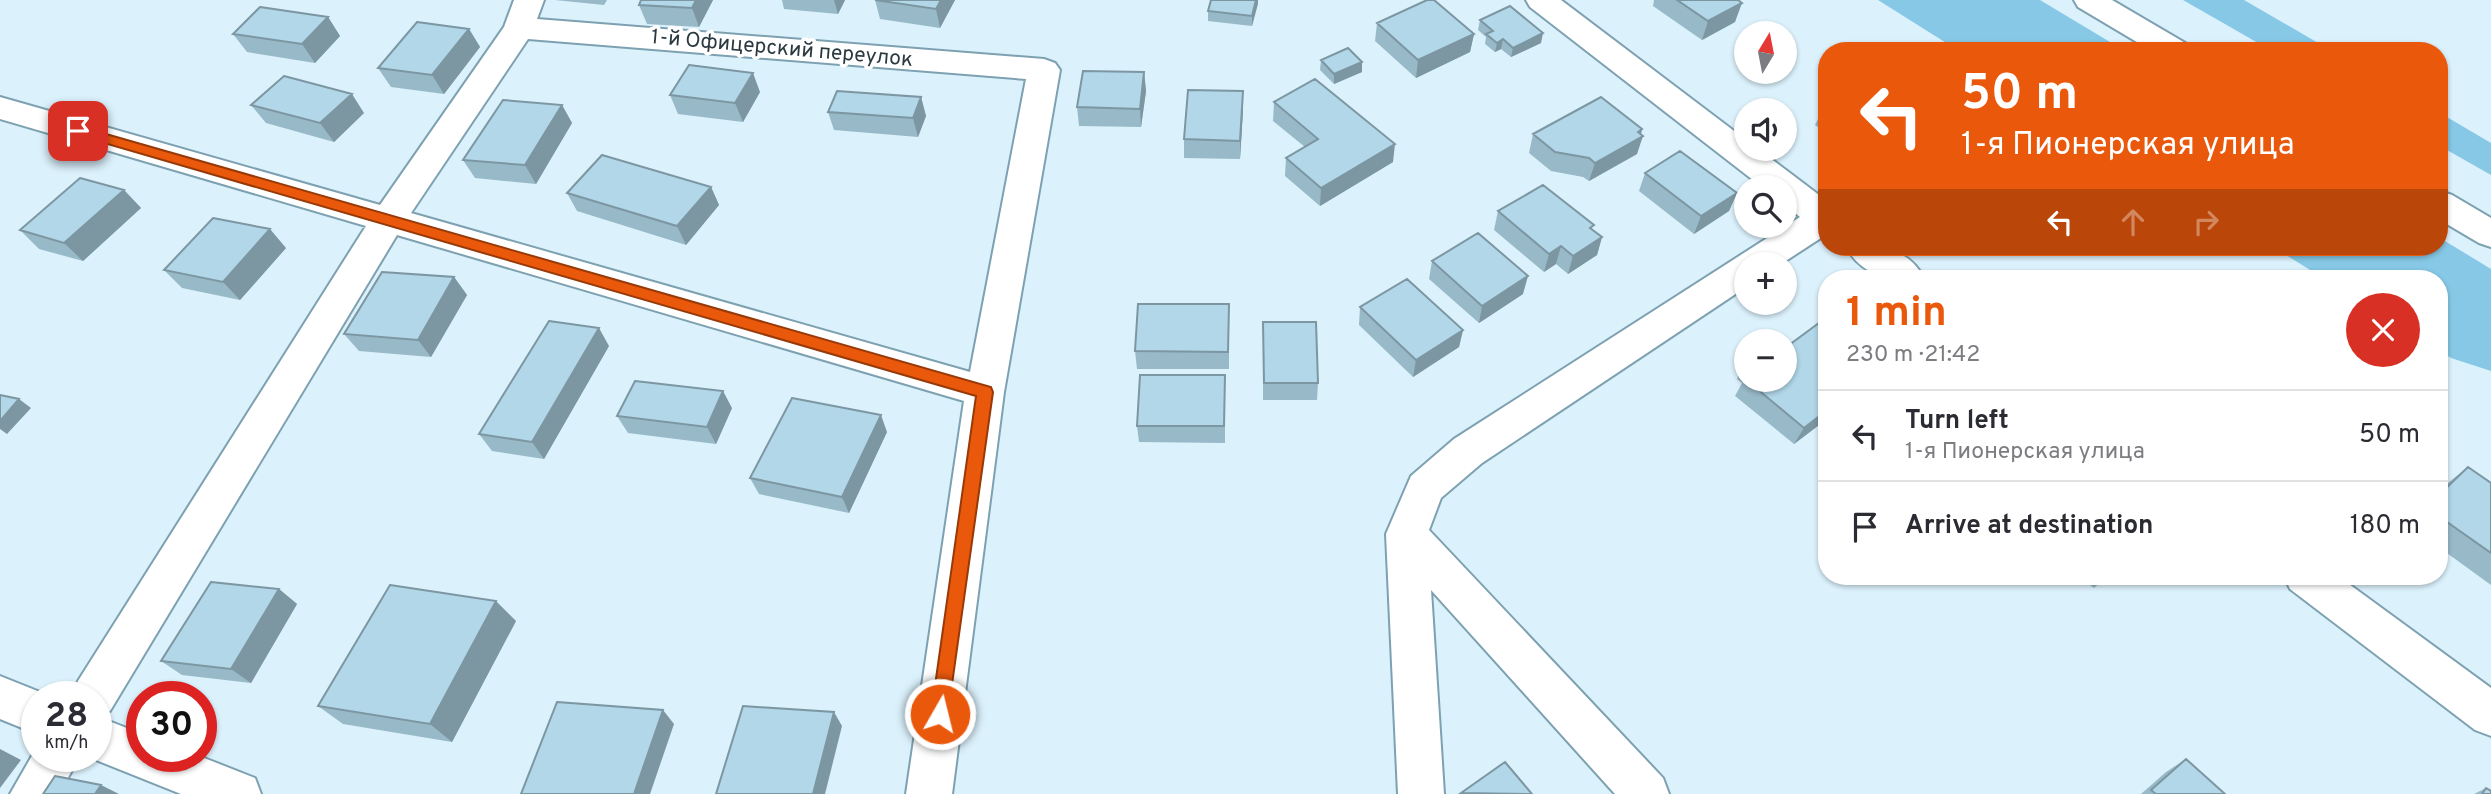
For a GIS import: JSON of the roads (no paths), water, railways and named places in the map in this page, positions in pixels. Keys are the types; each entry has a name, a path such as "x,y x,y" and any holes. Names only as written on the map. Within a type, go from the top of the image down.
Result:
{"street":[{"path":"1541,0 1818,213"},
{"path":"2089,0 2161,42"},
{"path":"103,681 388,220 524,14"},
{"name":"1-й Офицерский переулок","path":"524,14 1044,69 985,392"},
{"path":"0,108 985,392 929,794"},
{"path":"2448,209 2491,234"},
{"path":"1773,252 1818,224"},
{"path":"1876,256 1895,270"},
{"path":"1421,794 1407,534 1425,488 1468,452 1734,277"},
{"path":"1407,534 1646,794"},
{"path":"2317,585 2491,715"},
{"path":"0,697 21,706"},
{"path":"33,794 47,772"},
{"path":"182,772 238,794"}]}
